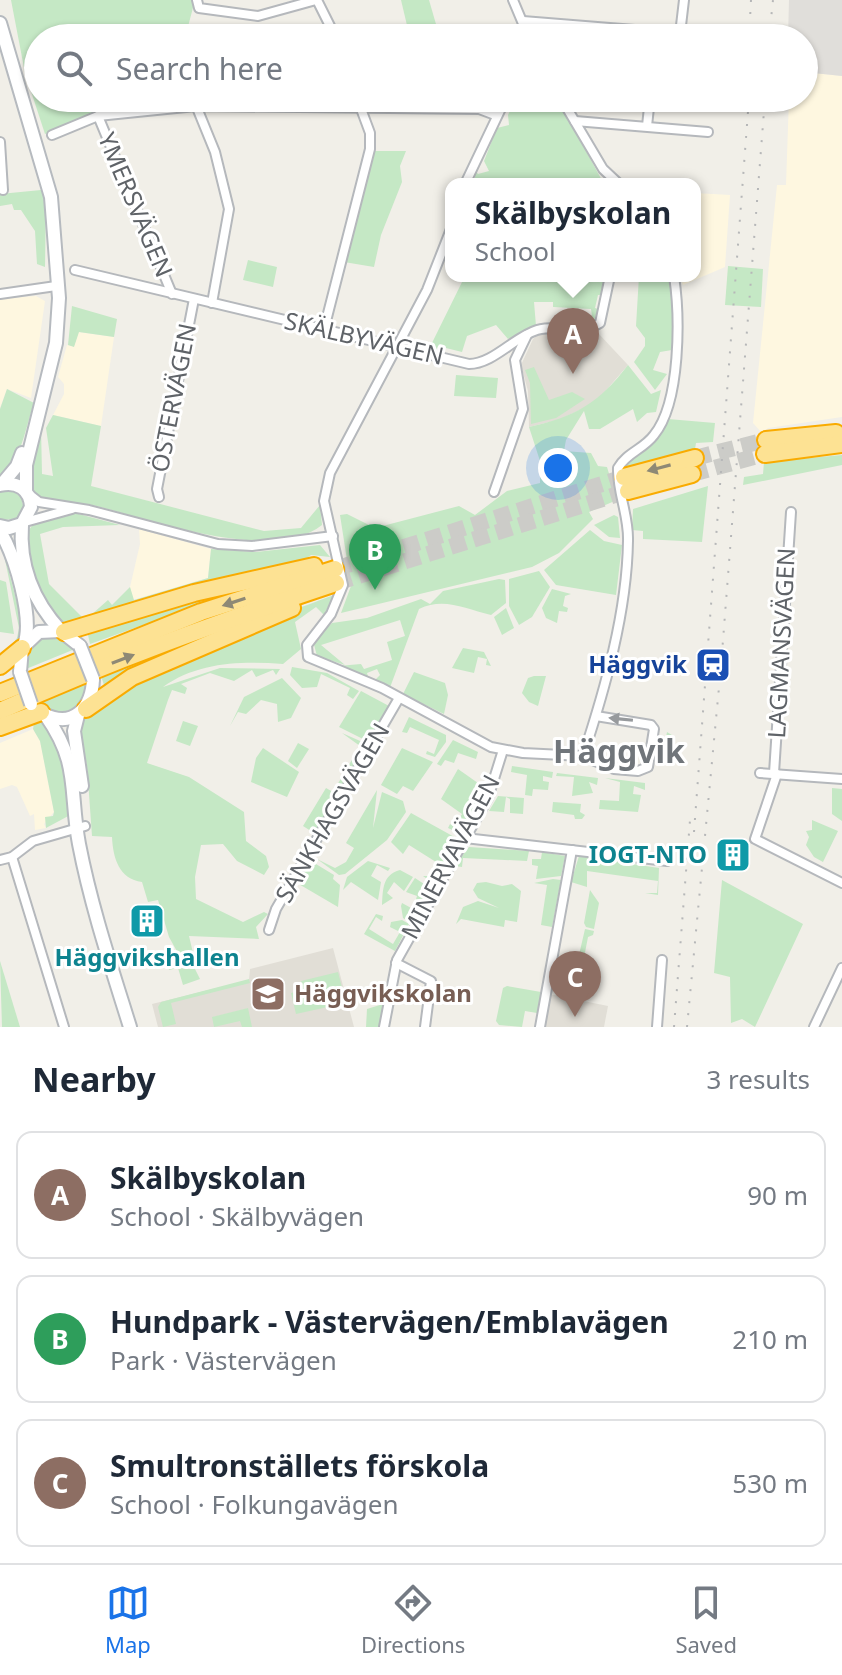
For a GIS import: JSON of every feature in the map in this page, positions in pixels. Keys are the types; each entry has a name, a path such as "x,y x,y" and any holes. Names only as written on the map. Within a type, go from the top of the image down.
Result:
{"highway":[{"path":"768,444 842,425"},
{"path":"768,444 842,433"},
{"path":"768,444 842,444"},
{"path":"626,484 693,466"},
{"path":"62,632 194,593 335,576"},
{"path":"0,693 201,612 335,576"},
{"path":"0,711 69,679 335,576"},
{"path":"82,712 132,677 335,576"},
{"path":"0,666 23,646"},
{"path":"0,727 39,711"}],"street":[{"path":"198,4 258,16 317,0 329,24"},
{"path":"513,0 524,24"},
{"path":"681,24 684,0"},
{"path":"523,21 553,24"},
{"path":"0,23 24,105"},
{"path":"26,112 51,197 56,343 26,465 31,507 21,542 31,587 40,605 62,632 80,646 93,679 74,731 81,826"},
{"path":"52,135 98,116 125,112"},
{"name":"ÖSTERVÄGEN","path":"198,112 215,152 229,209 212,303"},
{"path":"324,329 370,149 370,133 363,112"},
{"path":"487,112 495,115"},
{"path":"468,178 497,112"},
{"path":"570,112 611,178"},
{"path":"647,126 648,112"},
{"name":"YMERSVÄGEN","path":"98,116 172,294"},
{"path":"575,121 708,132"},
{"path":"0,142 3,190"},
{"path":"445,247 398,347 330,473 324,501 343,585 331,614 307,645 308,657 503,750 583,756 614,769 638,771 652,762 651,725 596,716"},
{"name":"SKÄLBYVÄGEN","path":"75,270 476,364 527,335 551,328 593,328 600,323 609,282"},
{"path":"583,756 596,716 625,585 627,516 618,468 622,460 655,434 665,412 679,331 675,282"},
{"path":"0,294 56,286"},
{"path":"1,484 17,466 42,383 56,286"},
{"name":"ÖSTERVÄGEN","path":"159,497 157,489 194,299"},
{"path":"494,492 523,409 515,360 527,335"},
{"path":"1,484 18,485 39,502 89,510 218,544 252,546 333,536"},
{"path":"89,510 54,512 0,529 11,554 29,626 20,672 71,764 92,897 130,1027"},
{"name":"LAGMANSVÄGEN","path":"791,512 776,774 755,839 842,883"},
{"path":"23,646 39,632 62,632"},
{"name":"SÄNKHAGSVÄGEN","path":"269,930 276,909 399,698"},
{"path":"39,711 63,720 82,712"},
{"name":"MINERVAVÄGEN","path":"384,1027 396,963 488,798 503,750"},
{"path":"760,773 842,779"},
{"path":"0,860 12,857 33,841 81,826"},
{"path":"465,838 667,861"},
{"path":"540,1027 572,850"},
{"path":"12,857 64,1027"},
{"path":"657,1027 662,960"},
{"name":"MINERVAVÄGEN","path":"396,963 431,981 425,1027"},
{"path":"814,1027 842,968"}],"shaded area":[{"path":"789,0 842,0 842,76 818,73 818,24 788,24"},
{"path":"818,73 842,76 842,417 768,428 762,433 753,423 777,185 786,185 789,112 818,112"},
{"path":"701,193 730,195 725,267 701,277"},
{"path":"36,296 45,301 31,398 7,389 0,408 0,299"},
{"path":"78,332 114,337 101,426 53,415 64,394 64,384 58,377 67,345 74,346"},
{"path":"541,332 598,333 628,365 595,403 558,420 529,427 528,391 521,365 533,339"},
{"path":"139,529 211,549 208,578 133,600 130,587 140,544"},
{"path":"33,729 40,741 54,812 44,824 46,828 35,830 34,814 30,816 17,787 12,785 0,789 0,743"},
{"name":"Häggvikskolan","path":"333,948 354,1027 158,1027 152,1004 249,980 250,969"},
{"path":"549,994 608,1006 604,1027 542,1027"}],"green space":[{"path":"11,0 195,0 189,24 24,24 24,68"},
{"path":"401,0 429,0 436,24 407,24"},
{"path":"38,112 107,112 45,134"},
{"path":"509,112 565,112 601,178 475,178 475,170 478,174 489,171 484,161 497,128 509,125"},
{"path":"373,151 406,151 400,166 402,182 381,235 374,267 344,262"},
{"path":"41,190 46,202 45,267 37,264 35,231 21,210 14,210 12,204 0,206 0,194"},
{"path":"248,260 277,267 273,287 243,280"},
{"path":"728,266 763,269 761,307 725,305"},
{"path":"462,282 606,282 602,295 598,295 595,308 598,309 593,323 591,309 553,307 553,302 534,302 536,326 508,339 496,325 467,336 462,352 438,346 436,351 429,349"},
{"path":"639,282 671,282 675,316 673,346 672,350 660,352 653,370 667,374 655,390 634,362 645,346 645,338 636,326"},
{"path":"72,306 117,319 114,337 79,332 74,347 68,345"},
{"path":"628,365 651,394 661,390 656,412 647,413 637,422 633,409 600,429 589,429 584,411 566,440 564,451 591,453 598,466 607,467 617,500 589,512 593,519 559,553 532,567 341,613 351,586 340,515 347,514 375,528 459,506 475,515 507,491 540,483 540,461 529,427 560,418 585,406 607,389"},
{"path":"534,367 549,400 572,392 585,399 556,418 531,424 530,383 525,370"},
{"path":"456,375 498,378 496,398 454,396"},
{"path":"7,389 34,403 18,453 0,476 0,409"},
{"path":"53,415 101,426 91,486 264,531 301,528 320,505 322,525 300,536 273,541 242,540 176,528 92,505 38,497 32,493 30,456 41,428 42,474 53,476 46,428"},
{"path":"668,419 715,423 713,442 696,443 695,449 624,470 631,459 657,435"},
{"path":"842,455 842,465 743,485 744,477 763,474 764,462"},
{"path":"708,486 702,542 643,539 643,531 632,530 633,509"},
{"path":"11,490 21,497 24,509 17,519 0,520 0,492"},
{"path":"75,513 120,525 63,527 40,534 49,584 82,617 91,615 108,600 112,605 130,587 134,600 208,578 211,549 256,552 320,545 330,557 311,555 302,562 76,628 58,622 44,604 32,575 26,545 28,533 37,522"},
{"path":"614,515 618,517 620,538 609,537 594,525"},
{"path":"590,530 604,541 622,545 616,595 556,585 544,570"},
{"path":"2,545 22,622 20,640 9,654 7,651 17,638 19,628"},
{"path":"539,571 550,587 532,617 519,625 509,606 509,579"},
{"path":"271,579 90,644 88,635 137,617"},
{"path":"0,580 6,582 14,634 0,632"},
{"path":"505,580 506,603 491,615 446,604 419,609 388,693 374,681 380,675 377,669 367,673 370,683 338,666 361,664 364,669 392,660 387,642 405,636 400,620 321,645 345,665 317,656 313,641 332,623 367,618 421,599 430,604 443,591"},
{"path":"552,589 571,594 565,596 563,606 568,608 567,612 559,611 557,623 546,618 542,608"},
{"path":"334,595 324,615 316,607 295,622 301,649 283,664 220,665 191,672 163,687 220,668 280,669 276,675 273,670 256,677 252,670 234,681 210,673 181,684 187,688 185,694 172,690 168,700 147,763 189,777 244,812 246,841 266,856 269,867 264,875 237,861 223,844 201,845 195,877 196,899 243,922 264,912 268,914 256,927 259,939 189,936 194,957 179,955 169,937 158,900 148,902 142,882 123,872 116,860 112,837 92,836 87,766 79,728 94,709 155,670 235,633"},
{"path":"506,608 514,628 502,635 494,617"},
{"path":"259,615 107,686 104,685 101,676"},
{"path":"47,635 60,637 75,649 26,669 30,649"},
{"path":"463,648 484,652 491,666 486,665 487,659 478,657 474,673 452,668"},
{"path":"292,667 327,673 359,691 353,699 347,695 350,688 321,674 317,687 302,688 290,675"},
{"path":"414,672 445,683 448,695 444,714 403,694"},
{"path":"546,676 538,706 529,702 522,693 528,678"},
{"path":"282,678 301,698 291,718 278,722 277,704 261,700 246,714 238,712 230,726 244,697"},
{"path":"87,682 82,700 70,710 55,711 39,701"},
{"path":"361,691 389,706 369,742 339,727"},
{"path":"409,717 446,735 446,742 435,757 426,754 427,751 434,754 439,740 410,727 407,733 402,732"},
{"path":"35,718 55,734 68,773 72,814 46,828 45,817 53,816 54,812 40,741 33,729"},
{"path":"183,721 198,726 190,746 176,741"},
{"path":"667,732 675,737 674,757 667,761 663,753"},
{"path":"342,733 367,744 314,833 303,826 326,788 333,792 360,746"},
{"path":"453,740 478,752 476,759 458,753 454,763 445,760 441,766 437,764"},
{"path":"298,743 309,749 297,768 288,761"},
{"path":"263,748 299,772 287,797 251,782 256,758"},
{"path":"402,748 433,762 413,791 403,786 397,794 381,785"},
{"path":"512,766 553,772 552,778 543,776 543,781 549,782 548,790 533,789 532,796 525,795 527,775 511,772"},
{"path":"458,769 485,788 461,834 448,828 450,824 455,827 462,814 441,799"},
{"path":"557,773 598,778 597,785 589,782 593,793 572,796 574,777 556,776"},
{"path":"605,778 645,783 645,790 634,786 633,794 641,795 638,812 599,809 600,800 619,801 620,782"},
{"path":"832,788 842,789 842,821 832,814"},
{"path":"377,790 373,828 382,792 403,801 406,812 387,840 345,874 339,875 317,859 335,868 346,862 354,848 346,843"},
{"path":"498,796 524,798 523,814 510,813 510,799 506,797 504,812 489,811"},
{"path":"553,802 581,804 580,812 585,815 582,819 575,819 574,815 552,812"},
{"path":"411,813 458,839 433,883 423,876 428,876 436,862 409,845 403,854 391,842"},
{"path":"812,820 838,831 823,862 814,857 806,845 809,837 806,831 812,830"},
{"path":"469,847 529,851 527,861 463,858 462,867 454,866"},
{"path":"542,852 565,856 561,876 536,879 538,866 532,865 532,859 541,859"},
{"path":"579,856 659,868 658,895 645,893 657,893 658,881 587,871 587,887 571,882"},
{"path":"311,861 334,875 333,879 340,885 338,907 297,883"},
{"path":"368,861 390,868 388,871 377,865 371,876 381,882 378,900 351,882 343,890 347,877"},
{"path":"400,870 413,877 404,891 394,882 387,893 393,898 382,905 387,879"},
{"path":"415,878 430,888 411,923 403,918 401,906 402,903 413,909 417,896 406,892"},
{"path":"561,880 552,927 541,925 547,885 534,883"},
{"path":"722,880 803,924 755,1027 742,1019 731,1023 730,977 714,973"},
{"path":"477,883 502,886 512,884 521,891 517,922 505,920 504,927 461,919 456,924 463,907 478,901 499,908 478,898 473,890"},
{"path":"590,890 599,903 594,929 586,927 584,923"},
{"path":"376,914 383,916 382,921 376,917 369,929 393,944 400,932 390,927 391,922 402,920 409,924 395,951 364,934"},
{"path":"585,929 594,931 588,937 583,963 576,968"},
{"path":"0,961 20,1027 2,1027"},
{"path":"191,961 200,979 183,985 178,968 169,970 167,963"},
{"path":"338,972 346,1003 296,1014 291,993 303,990 301,981"},
{"path":"249,979 250,983 171,1003 176,1024 163,1027 158,1007 161,1002"},
{"path":"507,986 541,992 537,1013 525,1011 522,1027 499,1025 496,1021 503,988"},
{"path":"383,1004 381,1027 366,1027 367,1009"},
{"path":"248,1008 252,1027 242,1027 240,1021 214,1027 212,1017"}],"tunnel":[{"path":"695,458 766,440"},
{"path":"692,474 765,454"},
{"path":"335,569 624,477"},
{"path":"336,583 628,491"}],"railway":[{"path":"750,24 751,0"},
{"path":"770,24 773,0"},
{"path":"694,832 748,112"},
{"path":"687,1027 721,666 764,112"},
{"path":"674,1027 690,820"}],"place":[{"name":"Skälbyskolan","path":"573,374"},
{"name":"Hundpark - Västervägen/Emblavägen","path":"375,590"},
{"name":"Häggvik","path":"713,665"},
{"name":"IOGT-NTO","path":"733,855"},
{"name":"Häggvikshallen","path":"147,921"},
{"name":"Häggvikskolan","path":"268,994"},
{"name":"Smultronställets förskola","path":"575,1017"}],"district":[{"name":"Häggvik","path":"619,752"}]}
